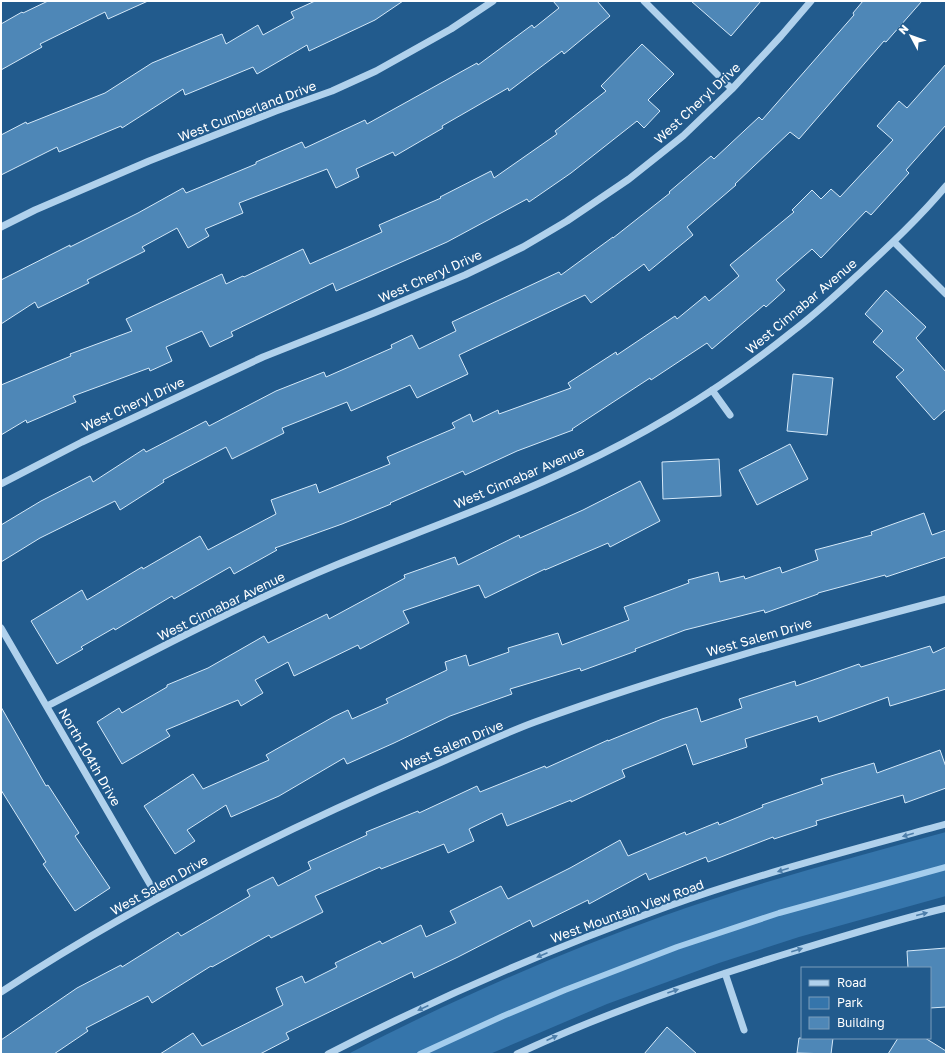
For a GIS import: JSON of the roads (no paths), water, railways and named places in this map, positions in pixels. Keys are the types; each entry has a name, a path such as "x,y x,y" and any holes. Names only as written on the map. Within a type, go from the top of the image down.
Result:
{"street":[{"name":"West Cumberland Drive","path":"1,227 35,210 149,161 276,111 332,91 376,71 451,29 493,1"},
{"path":"644,1 732,89"},
{"name":"West Cheryl Drive","path":"1,484 95,435 263,356 437,287 524,247 567,221 629,179 683,136 732,89 811,1"},
{"name":"West Cinnabar Avenue","path":"46,706 208,624 278,591 336,565 413,535 574,468 670,417 754,361 794,330 894,242 946,186"},
{"path":"894,242 946,294"},
{"path":"712,390 730,415"},
{"name":"West Salem Drive","path":"1,992 62,954 158,898 255,848 351,801 533,723 630,689 727,659 827,630 946,599"},
{"name":"North 104th Drive","path":"1,628 158,898"},
{"name":"West Mountain View Road","path":"328,1054 494,975 666,907 801,864 946,824"},
{"path":"517,1054 639,1002 725,973 889,923 946,908"},
{"path":"725,973 744,1030"}],"waterway":[{"path":"420,1054 503,1016 565,990 677,947 779,913 946,867"}]}
